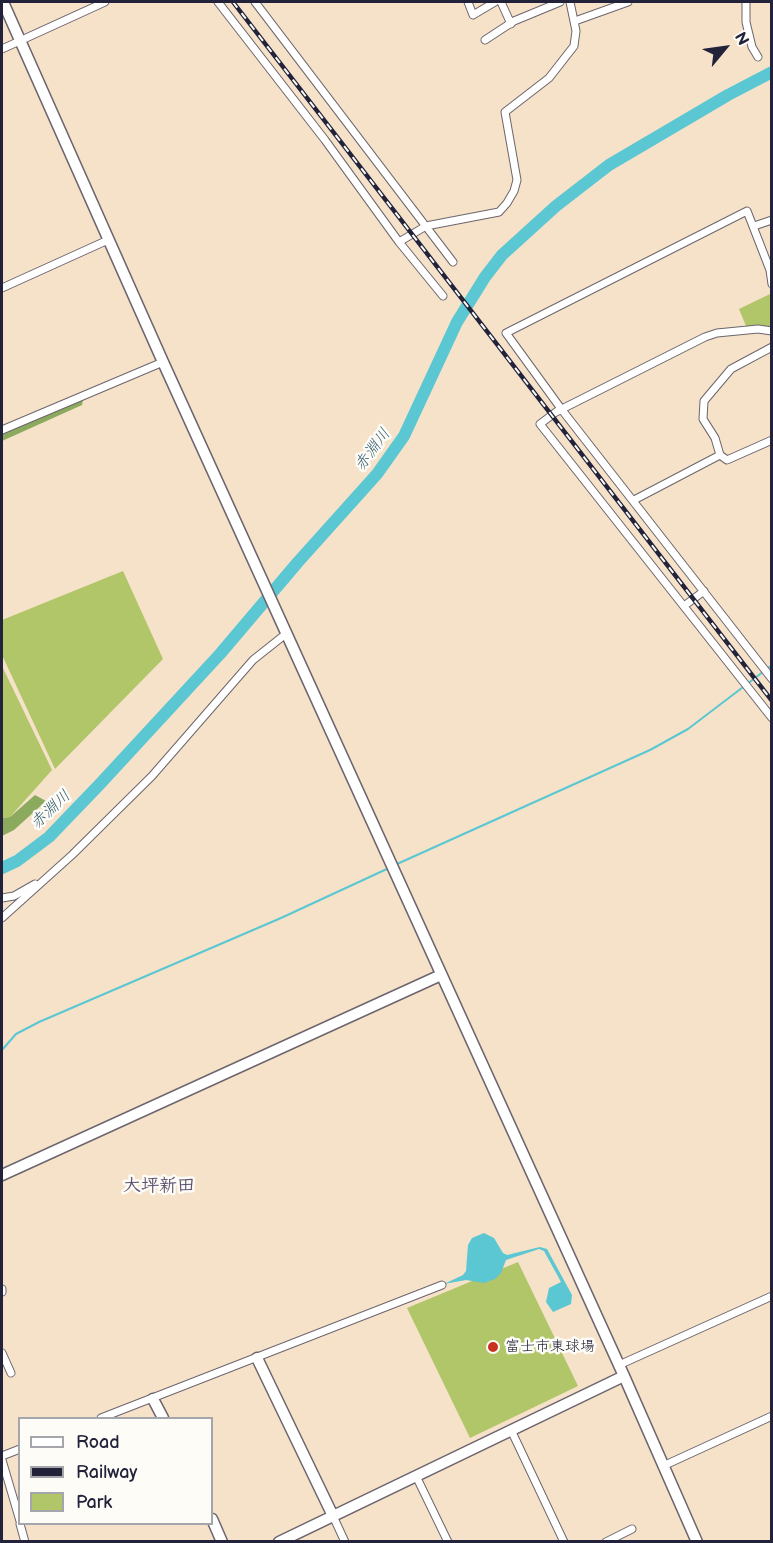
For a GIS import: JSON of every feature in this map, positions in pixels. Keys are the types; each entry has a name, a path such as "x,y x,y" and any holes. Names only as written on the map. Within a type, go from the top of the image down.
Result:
{"street":[{"path":"3,2 108,240 624,1376 697,1542"},
{"path":"2,49 105,2"},
{"path":"219,2 325,140 399,242 443,296"},
{"path":"255,2 453,262"},
{"path":"468,2 473,15 495,2"},
{"path":"501,2 510,24"},
{"path":"484,40 510,24 560,2"},
{"path":"399,242 426,226 499,212 507,203 514,191 516,180 505,112 549,78 574,46 576,31 570,2"},
{"path":"575,21 628,2"},
{"path":"746,2 746,22 752,46 758,57"},
{"path":"771,284 770,270 747,211 506,333 562,410 771,679"},
{"path":"754,226 771,220"},
{"path":"2,288 108,240"},
{"path":"771,331 758,329 717,333 556,412 540,424 771,718"},
{"path":"771,347 731,369 704,401 703,419 715,438 720,455 727,460 771,440"},
{"path":"2,430 163,362"},
{"path":"634,500 720,455"},
{"path":"684,606 704,591"},
{"path":"2,918 152,776 253,660 285,629"},
{"path":"2,898 14,896 50,875"},
{"path":"2,1175 441,975"},
{"path":"106,1417 442,1285"},
{"path":"619,1365 771,1296"},
{"path":"2,1353 11,1372"},
{"path":"257,1358 345,1542"},
{"path":"279,1542 624,1376"},
{"path":"153,1399 162,1417"},
{"path":"663,1466 771,1416"},
{"path":"511,1430 564,1542"},
{"path":"18,1450 2,1458 18,1515"},
{"path":"416,1476 448,1542"},
{"path":"213,1522 222,1542"},
{"path":"21,1525 26,1542"},
{"path":"606,1542 632,1529"}],"green space":[{"path":"770,294 771,331 746,326 739,309"},
{"path":"84,395 82,405 2,441 2,426"},
{"path":"123,571 163,659 55,769 2,655 2,620"},
{"path":"2,666 52,770 10,817 2,818"},
{"path":"35,795 46,801 14,830 2,836 2,818 10,817"},
{"name":"富士市東球場","path":"518,1262 578,1386 470,1438 407,1308"}],"water":[{"path":"484,1233 494,1238 503,1253 507,1255 540,1247 547,1249 572,1295 571,1304 553,1312 546,1302 549,1288 561,1282 544,1251 539,1249 506,1260 501,1273 495,1279 484,1283 466,1280 444,1284 463,1275 466,1271 468,1245 472,1238"}],"waterway":[{"name":"赤淵川","path":"2,868 17,861 49,837 99,785 220,654 377,474 404,436 457,322 485,277 502,255 556,206 609,165 728,95 772,72"},
{"path":"397,864 650,750 688,729 772,665"},
{"path":"2,1050 16,1034 39,1022 281,918 389,868"}],"railway":[{"path":"233,2 772,701"}],"place":[{"name":"富士市東球場","path":"493,1347"}],"district":[{"name":"大坪新田","path":"159,1186"}]}
